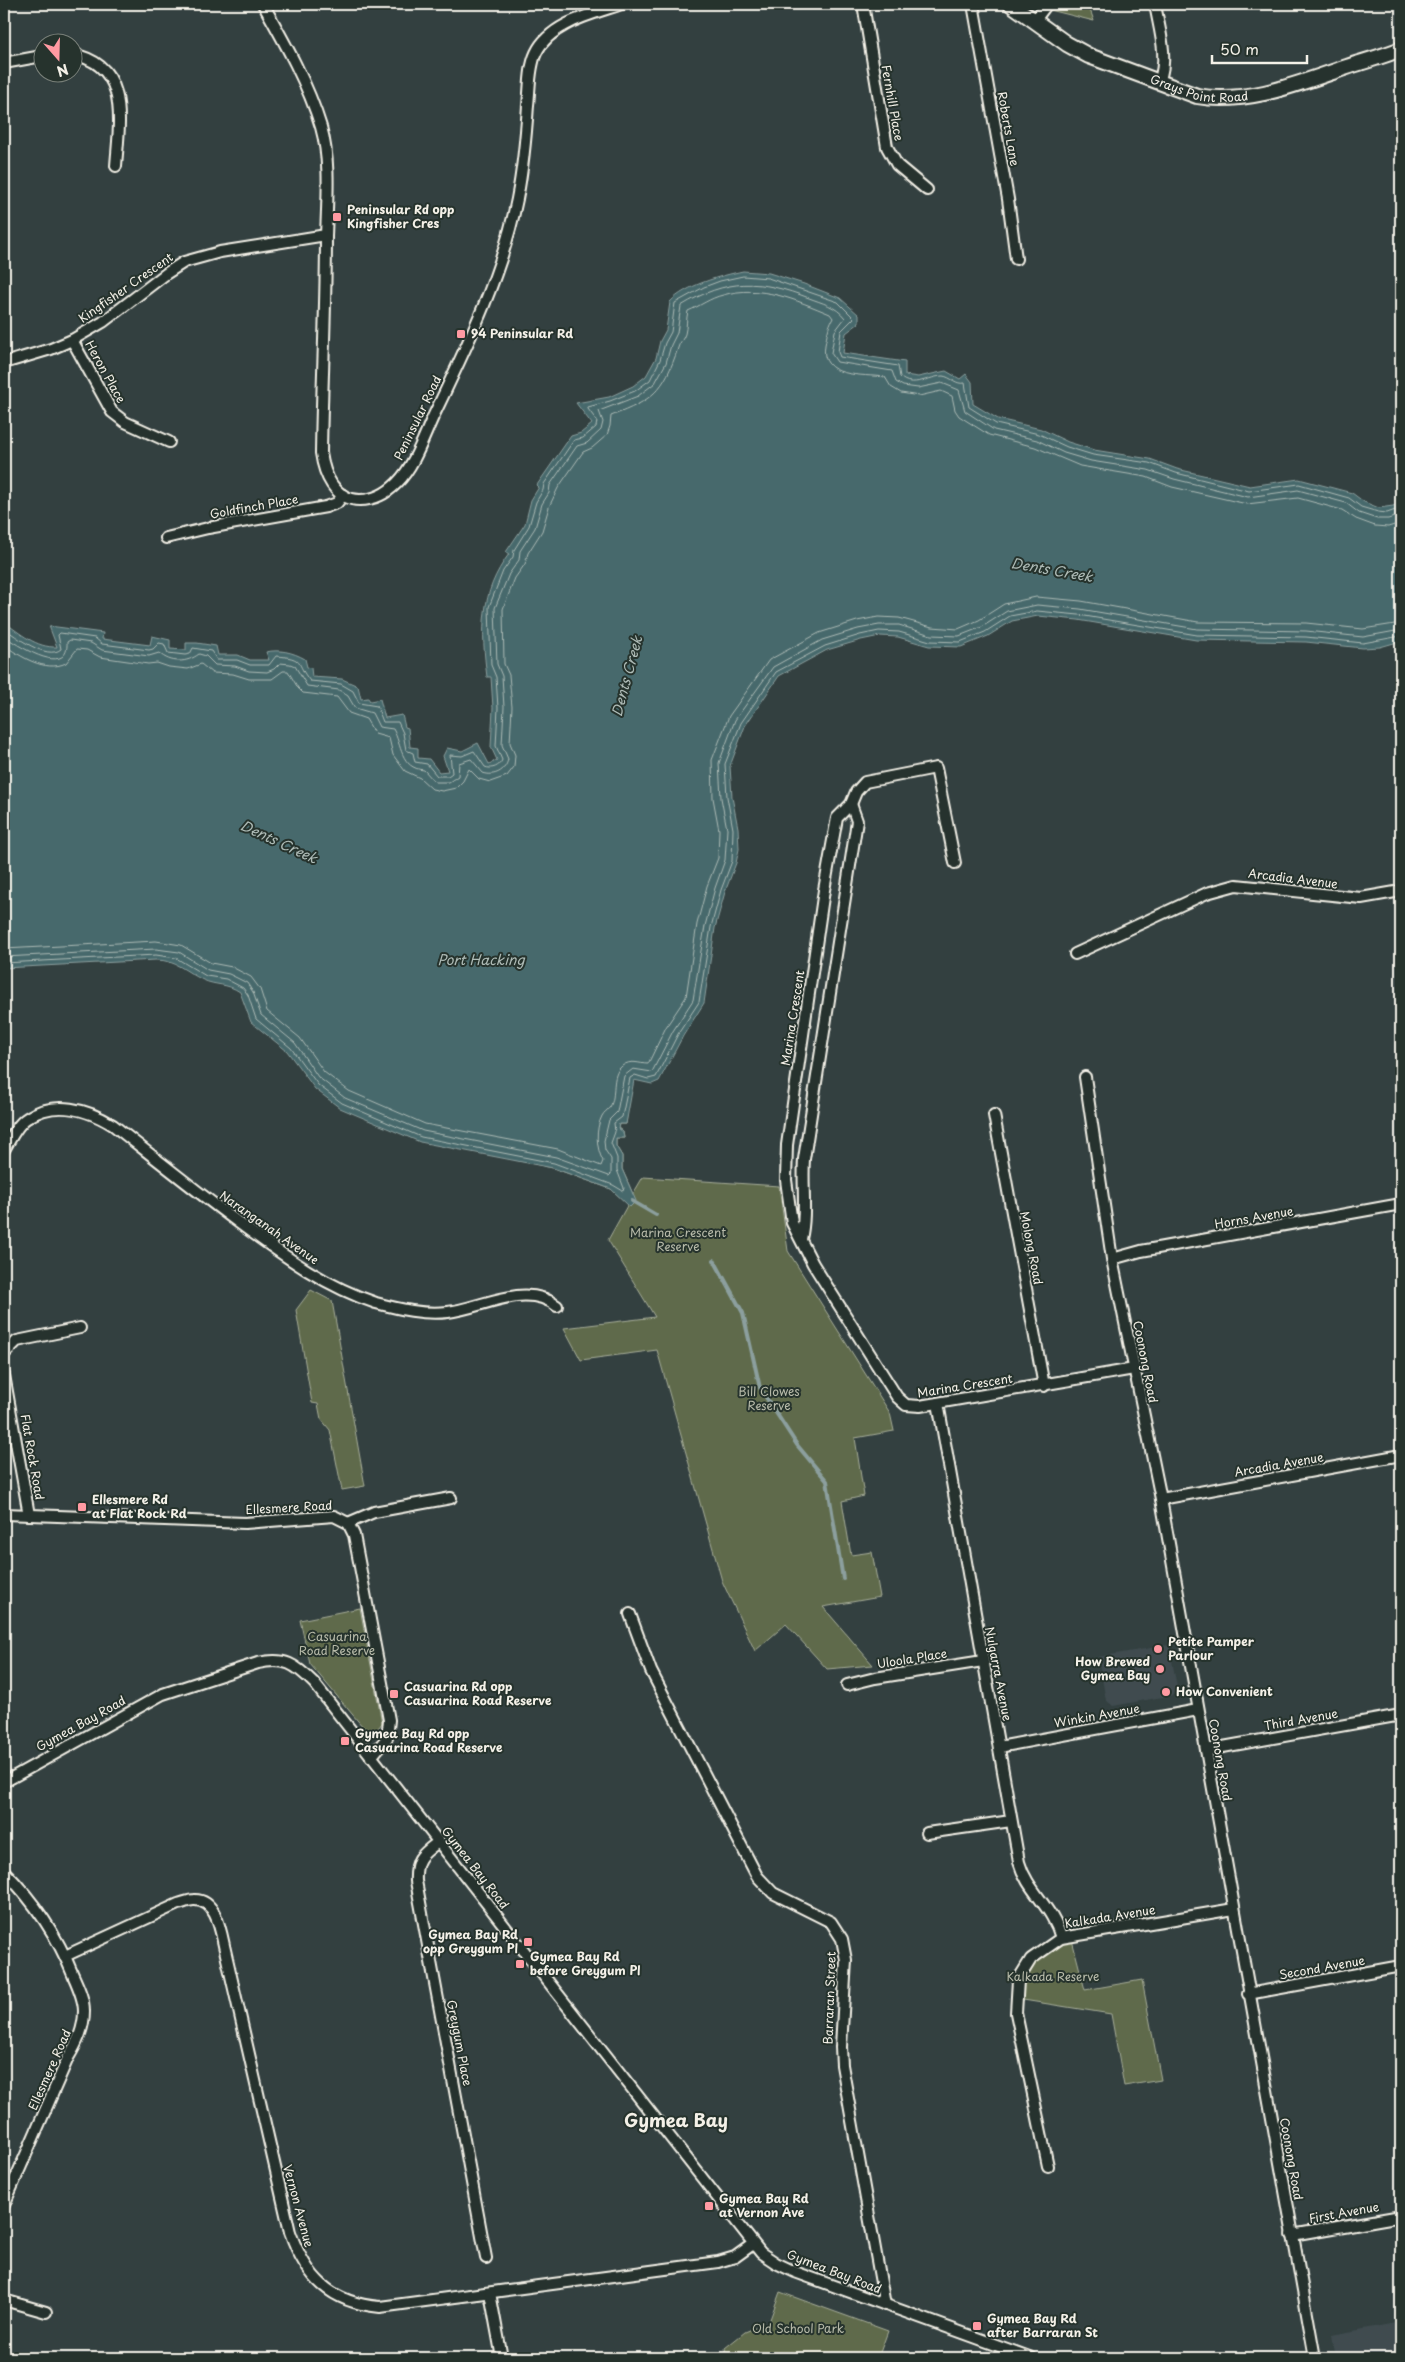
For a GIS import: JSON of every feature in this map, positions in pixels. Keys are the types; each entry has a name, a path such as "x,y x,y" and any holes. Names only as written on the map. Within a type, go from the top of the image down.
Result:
{"street":[{"path":"263,4 302,81 321,128 328,180 321,453 330,483 342,496"},
{"name":"Peninsular Road","path":"342,496 350,499 368,500 380,496 397,483 417,452 450,381 491,285 517,200 523,163 531,71 540,46 552,33 563,27 622,4"},
{"name":"Fernhill Place","path":"863,4 887,147 897,165 927,190"},
{"name":"Roberts Lane","path":"973,4 1008,200 1016,259"},
{"name":"Grays Point Road","path":"1011,4 1068,44 1089,56 1197,96 1214,99 1257,94 1401,49"},
{"path":"1035,20 1047,4"},
{"path":"1155,4 1164,56 1163,72 1159,82"},
{"path":"82,56 102,68 117,91 120,106 116,166"},
{"path":"4,63 32,58"},
{"name":"Kingfisher Crescent","path":"4,363 72,340 103,322 184,262 220,252 326,236"},
{"name":"Heron Place","path":"72,340 112,412 125,422 169,442"},
{"name":"Goldfinch Place","path":"166,538 208,528 326,507 337,503 342,496"},
{"name":"Marina Crescent","path":"955,864 936,768 871,780 856,792 851,804 837,818 824,890 806,1023 789,1126 787,1154 788,1197 792,1224 813,1264 900,1401 912,1406 938,1403 1134,1369"},
{"path":"801,1239 805,1222 802,1183 804,1159 857,821 851,804"},
{"name":"Arcadia Avenue","path":"1075,954 1207,893 1236,885 1361,898 1401,891"},
{"name":"Coonong Road","path":"1085,1078 1112,1259 1161,1499 1248,1994 1315,2358"},
{"name":"Naranganah Avenue","path":"4,1150 26,1118 60,1108 77,1109 96,1115 113,1125 210,1201 305,1271 359,1296 410,1311 447,1312 527,1295 547,1298 557,1306"},
{"name":"Molong Road","path":"994,1115 1044,1386"},
{"name":"Horns Avenue","path":"1112,1259 1142,1251 1401,1204"},
{"path":"4,1354 17,1341 80,1328"},
{"name":"Flat Rock Road","path":"4,1375 28,1515"},
{"name":"Nulgarra Avenue","path":"938,1403 982,1661 1000,1747 1020,1867 1028,1882 1057,1921 1062,1938"},
{"name":"Arcadia Avenue","path":"1161,1499 1401,1455"},
{"name":"Ellesmere Road","path":"4,1514 245,1523 279,1522 328,1516 341,1518 348,1523 374,1512 451,1498"},
{"path":"348,1523 354,1535 388,1720 387,1738 371,1757"},
{"name":"Barraran Street","path":"630,1614 651,1671 756,1876 773,1893 831,1922 842,1939 846,1960 841,2047 842,2065 885,2305"},
{"name":"Gymea Bay Road","path":"4,1782 163,1694 229,1671 271,1660 292,1664 314,1682 761,2253 785,2268 1032,2358"},
{"name":"Uloola Place","path":"847,1685 875,1678 982,1661"},
{"name":"Winkin Avenue","path":"1000,1747 1198,1710"},
{"name":"Third Avenue","path":"1206,1750 1401,1715"},
{"path":"927,1833 1011,1821"},
{"name":"Greygum Place","path":"438,1842 426,1852 416,1865 416,1881 486,2258"},
{"name":"Ellesmere Road","path":"4,1871 24,1890 54,1933 79,1988 84,2009 83,2023 78,2042 68,2058 4,2205"},
{"name":"Vernon Avenue","path":"65,1956 178,1904 194,1900 207,1904 214,1912 225,1950 290,2232 298,2255 310,2274 326,2289 346,2301 362,2306 380,2307 718,2262 735,2257 753,2244"},
{"name":"Kalkada Avenue","path":"1048,2166 1016,2013 1018,1980 1031,1959 1062,1938 1234,1909"},
{"name":"Second Avenue","path":"1248,1994 1401,1966"},
{"name":"First Avenue","path":"1292,2235 1401,2216"},
{"path":"490,2292 502,2358"},
{"path":"4,2300 46,2312"}],"shaded area":[{"path":"1169,1645 1177,1687 1173,1695 1113,1706 1106,1700 1098,1657"},
{"path":"1401,2322 1401,2358 1336,2358 1332,2335"}],"green space":[{"path":"1053,4 1088,4 1094,21 1050,10"},
{"name":"Bill Clowes Reserve","path":"627,1116 626,1124 619,1124 618,1128 623,1132 624,1138 616,1138 616,1146 622,1156 622,1169 633,1194 643,1177 779,1186 788,1251 890,1413 894,1431 855,1438 864,1496 842,1501 851,1555 872,1552 880,1597 823,1607 873,1665 827,1669 786,1624 755,1651 722,1581 657,1350 581,1360 564,1328 655,1317 608,1240 628,1204 611,1189 553,1168 515,1160"},
{"path":"311,1290 332,1301 365,1486 342,1490 330,1430 321,1419 318,1404 312,1403 296,1310"},
{"name":"Casuarina Road Reserve","path":"360,1608 382,1723 376,1731 370,1731 363,1727 310,1664 300,1620"},
{"name":"Kalkada Reserve","path":"1071,1936 1085,1990 1142,1980 1161,2080 1124,2086 1111,2014 1017,1999 1031,1959"},
{"name":"Old School Park","path":"780,2292 888,2331 878,2358 727,2358 725,2348 745,2332 769,2322"}],"water":[{"name":"Port Hacking","path":"743,271 769,273 840,298 859,315 859,323 846,333 843,353 905,362 905,375 918,377 946,371 960,379 966,374 972,382 973,404 998,419 1041,429 1068,442 1094,450 1150,459 1177,469 1250,486 1299,479 1352,493 1364,502 1379,508 1401,503 1401,641 1380,647 1363,648 1306,642 1196,640 1078,620 1038,616 1012,621 988,636 961,647 929,646 898,637 880,636 861,640 827,650 779,676 745,726 730,766 739,849 715,928 704,1003 683,1036 659,1081 652,1084 634,1080 626,1124 619,1124 618,1128 623,1132 624,1138 616,1138 616,1146 622,1156 622,1169 636,1201 630,1207 611,1189 553,1168 420,1142 340,1108 315,1089 287,1051 251,1022 240,992 231,987 203,980 169,962 156,960 4,968 4,622 29,639 49,647 57,647 49,626 103,633 102,639 150,645 152,636 170,640 170,649 186,650 186,643 216,646 218,655 238,655 250,660 269,660 266,652 281,651 291,653 305,659 307,667 311,668 312,677 342,679 358,686 361,699 368,698 370,701 380,699 385,718 402,715 405,727 408,728 410,747 418,748 418,758 429,759 439,772 448,771 443,756 447,748 462,751 478,743 489,764 497,760 491,747 493,708 491,677 487,677 484,643 485,612 488,598 492,583 509,554 506,552 525,524 531,500 539,487 537,485 571,436 581,433 592,424 576,403 609,397 633,386 646,376 656,358 660,341 666,330 670,302 694,286"}],"waterway":[{"path":"632,1201 656,1215"},
{"path":"714,1260 743,1313 760,1388 797,1445 827,1481 843,1579"}],"place":[{"name":"Peninsular Rd opp Kingfisher Cres","path":"337,217"},
{"name":"94 Peninsular Rd","path":"461,334"},
{"name":"Ellesmere Rd at Flat Rock Rd","path":"82,1507"},
{"name":"Petite Pamper Parlour","path":"1158,1649"},
{"name":"How Brewed Gymea Bay","path":"1160,1669"},
{"name":"How Convenient","path":"1166,1692"},
{"name":"Casuarina Rd opp Casuarina Road Reserve","path":"394,1694"},
{"name":"Gymea Bay Rd opp Casuarina Road Reserve","path":"345,1741"},
{"name":"Gymea Bay Rd opp Greygum Pl","path":"528,1942"},
{"name":"Gymea Bay Rd before Greygum Pl","path":"520,1964"},
{"name":"Gymea Bay Rd at Vernon Ave","path":"709,2206"},
{"name":"Gymea Bay Rd after Barraran St","path":"977,2326"}],"district":[{"name":"Gymea Bay","path":"676,2121"}],"water label":[{"name":"Dents Creek","path":"1052,570"},
{"name":"Dents Creek","path":"627,676"},
{"name":"Dents Creek","path":"279,842"}],"park label":[{"name":"Marina Crescent Reserve","path":"678,1240"}]}
